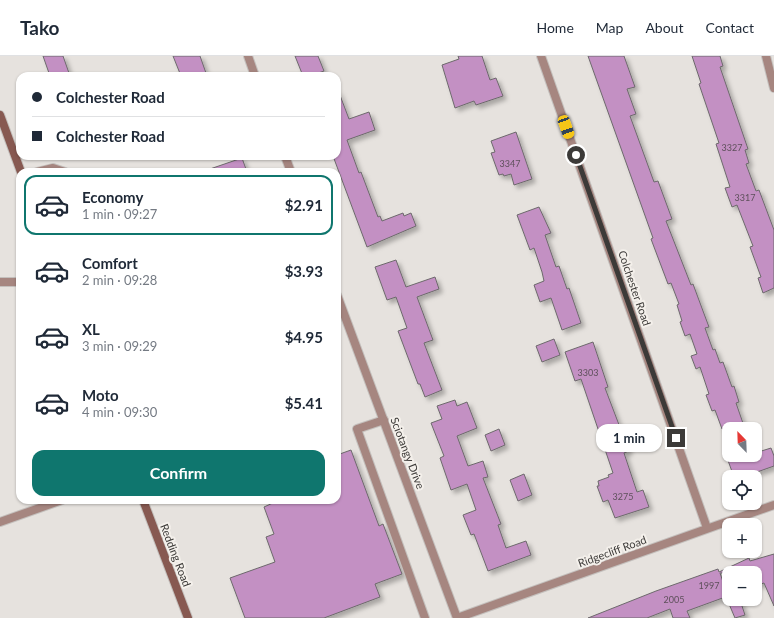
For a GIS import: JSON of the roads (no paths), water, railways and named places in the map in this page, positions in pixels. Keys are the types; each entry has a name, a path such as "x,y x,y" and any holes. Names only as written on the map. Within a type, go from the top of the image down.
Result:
{"main road":[{"path":"0,115 16,158"},
{"name":"Redding Road","path":"145,504 188,618"}],"street":[{"path":"248,56 254,72"},
{"name":"Colchester Road","path":"541,56 707,528"},
{"path":"766,56 774,88"},
{"path":"0,282 16,282"},
{"name":"Sciotangy Drive","path":"341,306 457,618"},
{"path":"384,420 357,429 425,618"},
{"path":"0,522 51,504"},
{"name":"Ridgecliff Road","path":"457,618 774,505"}]}
